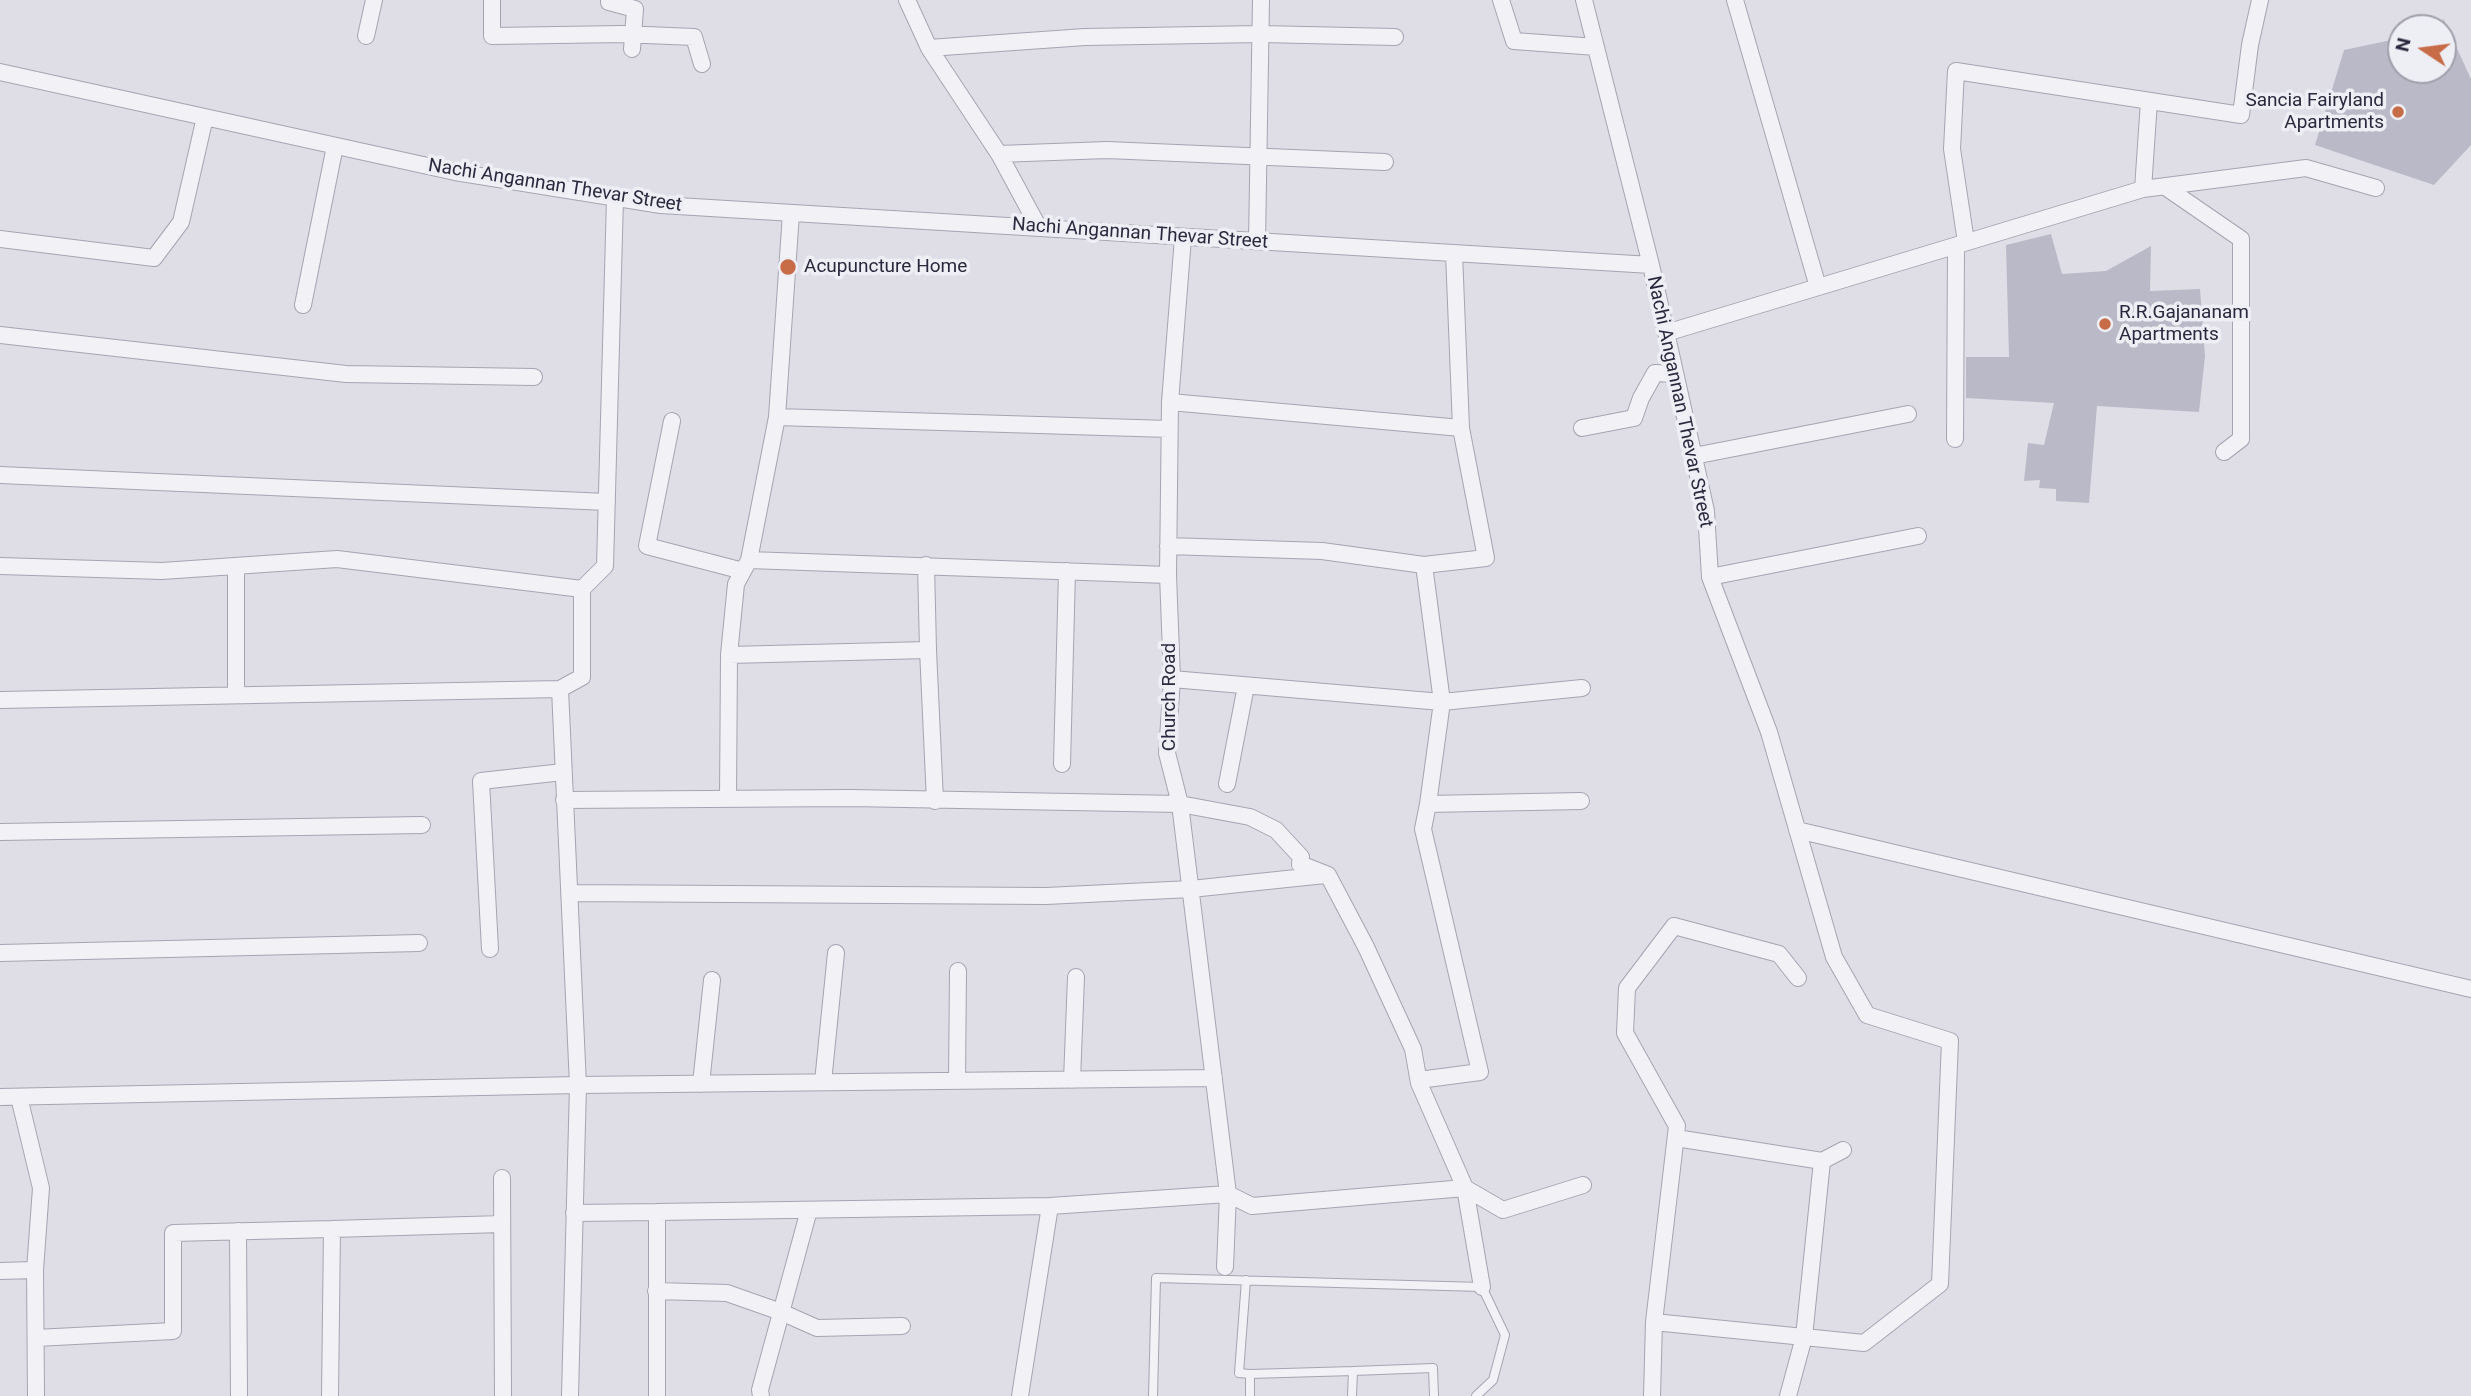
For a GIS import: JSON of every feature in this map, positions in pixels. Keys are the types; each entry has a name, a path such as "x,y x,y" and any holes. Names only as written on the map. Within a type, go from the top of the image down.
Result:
{"street":[{"path":"366,36 374,0"},
{"path":"492,0 492,36 633,42 694,37 702,64"},
{"path":"610,0 609,2 635,9 633,42"},
{"path":"907,0 929,48 999,154 1039,228"},
{"path":"1257,242 1261,0"},
{"path":"1501,0 1514,41 1596,47"},
{"path":"1584,0 1651,265"},
{"path":"1735,0 1818,287"},
{"path":"1955,439 1961,244 1952,149 1956,71 2241,115 2250,45 2260,0"},
{"path":"929,48 1085,37 1260,34 1395,37"},
{"name":"Nachi Angannan Thevar Street","path":"0,72 455,172 661,205 1651,265 1706,512 1710,577 1769,732 1834,957 1867,1015 1950,1041 1940,1284 1864,1343 1654,1322"},
{"path":"2143,189 2149,101"},
{"path":"0,239 154,258 180,222 205,117"},
{"path":"303,305 335,146"},
{"path":"999,154 1107,150 1385,162"},
{"path":"1666,333 2143,189 2306,167 2376,188"},
{"path":"2164,186 2241,239 2242,439 2224,452"},
{"path":"0,700 559,689 582,677 582,589 606,566 615,198"},
{"path":"727,799 729,655 736,584 746,566 777,416 791,213"},
{"name":"Church Road","path":"1183,237 1170,402 1168,575 1172,679 1167,753 1180,804 1228,1194 1226,1273"},
{"path":"1168,546 1322,551 1423,565 1486,558 1461,428 1454,253"},
{"path":"0,335 346,374 534,377"},
{"path":"1582,428 1634,418 1641,398 1655,373 1675,374"},
{"path":"1170,402 1461,428"},
{"path":"1694,456 1908,414"},
{"path":"777,416 1170,429"},
{"path":"672,421 647,545 746,566 926,565 1168,575"},
{"path":"0,475 607,502"},
{"path":"1710,577 1918,536"},
{"path":"0,566 162,571 337,559 582,589"},
{"path":"926,565 935,800"},
{"path":"1419,1080 1479,1072 1423,828 1442,702 1423,565"},
{"path":"236,566 236,695"},
{"path":"1062,764 1068,571"},
{"path":"729,655 928,650"},
{"path":"1172,679 1442,702 1582,688"},
{"path":"1227,783 1246,685"},
{"path":"559,689 578,1085 570,1396"},
{"path":"490,949 481,781 563,772"},
{"path":"565,800 850,798 1180,804 1250,817 1276,830 1301,857 1300,864 1328,875 1366,947 1413,1049 1419,1080 1465,1188 1482,1286"},
{"path":"1428,804 1581,801"},
{"path":"0,832 422,825"},
{"path":"1797,830 2471,989"},
{"path":"569,893 1046,896 1191,889 1328,875"},
{"path":"1652,1396 1654,1322 1677,1126 1625,1033 1627,988 1674,926 1779,954 1798,978"},
{"path":"0,953 419,943"},
{"path":"823,1083 836,953"},
{"path":"957,1081 958,971"},
{"path":"1072,1080 1076,977"},
{"path":"701,1084 712,980"},
{"path":"0,1097 578,1085 1214,1078"},
{"path":"19,1097 41,1188 35,1270 36,1396"},
{"path":"1676,1138 1822,1161 1843,1150"},
{"path":"1788,1396 1804,1337 1822,1161"},
{"path":"502,1178 503,1396"},
{"path":"574,1213 1050,1206 1228,1194 1252,1206 1465,1188 1503,1210 1583,1185"},
{"path":"1020,1396 1050,1206"},
{"path":"761,1396 760,1390 809,1210"},
{"path":"657,1212 657,1396"},
{"path":"36,1338 173,1331 173,1233 502,1224"},
{"path":"330,1396 332,1229"},
{"path":"238,1231 239,1396"},
{"path":"0,1271 35,1270"},
{"path":"656,1291 727,1293 817,1328 902,1326"}],"lane":[{"path":"1153,1396 1156,1278 1226,1273 1246,1280 1482,1286 1505,1335 1493,1380 1476,1396"},
{"path":"1246,1280 1239,1373 1433,1368 1434,1396"},
{"path":"1353,1371 1353,1396"},
{"path":"1250,1374 1250,1396"}],"building":[{"name":"Sancia Fairyland Apartments","path":"2387,41 2387,84 2457,84 2457,48 2471,79 2471,145 2434,185 2315,145 2344,50"},
{"name":"R.R.Gajananam Apartments","path":"2051,234 2062,274 2106,271 2151,246 2150,291 2200,289 2205,356 2199,412 2097,406 2089,503 2056,501 2056,489 2039,488 2040,480 2024,481 2028,443 2044,445 2054,403 1966,398 1966,357 2009,357 2006,245"}],"place":[{"name":"Sancia Fairyland Apartments","path":"2398,112"},
{"name":"Acupuncture Home","path":"788,267"},
{"name":"R.R.Gajananam Apartments","path":"2105,324"}]}
